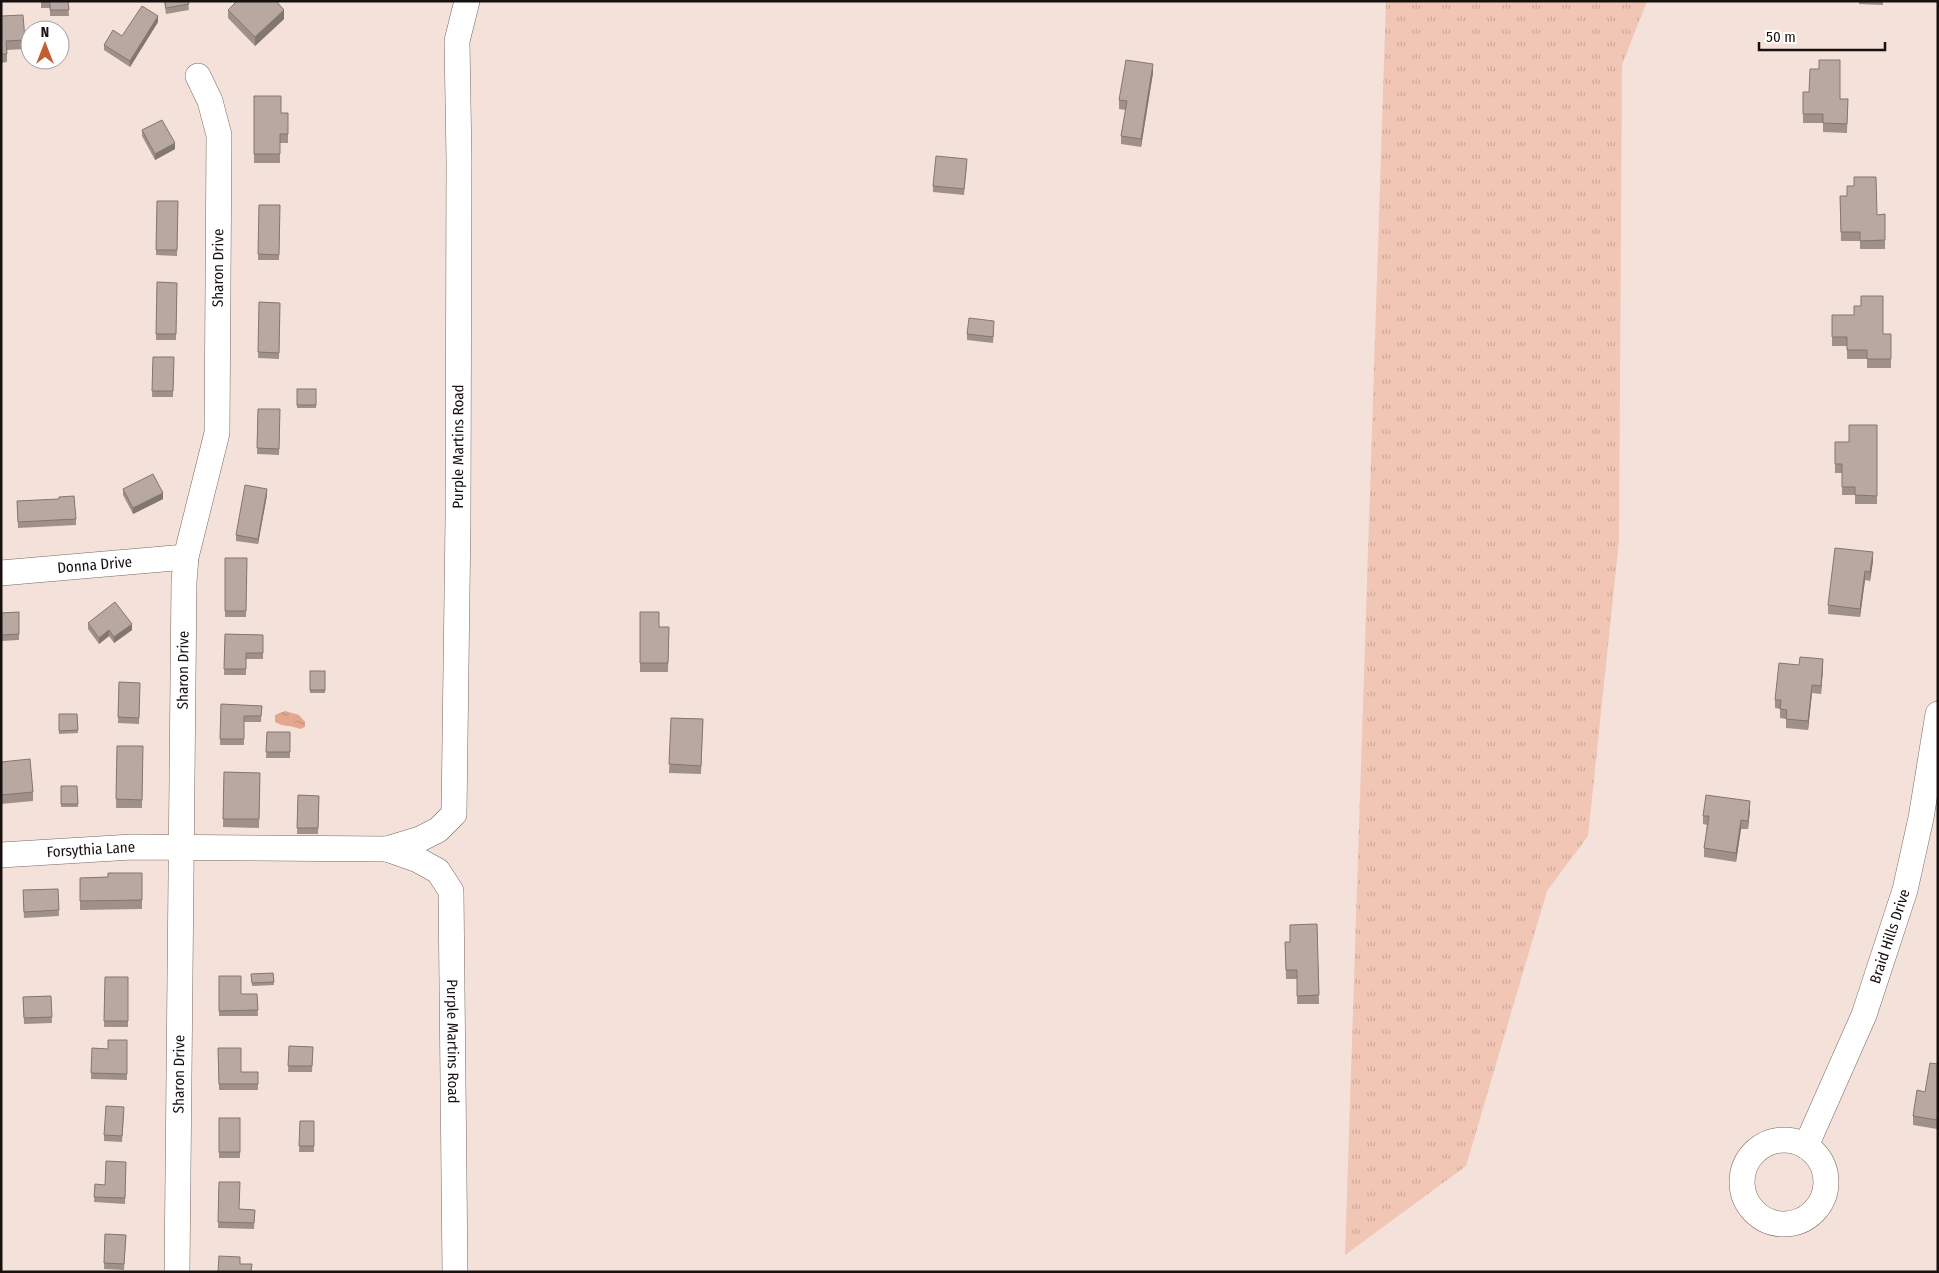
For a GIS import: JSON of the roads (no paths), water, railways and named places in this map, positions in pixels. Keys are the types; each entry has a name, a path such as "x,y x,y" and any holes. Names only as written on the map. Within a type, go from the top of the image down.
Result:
{"street":[{"name":"Purple Martins Road","path":"181,847 387,849 420,839 438,830 454,814 458,501 459,160 457,41 467,1"},
{"name":"Sharon Drive","path":"177,1272 184,582 186,556 217,433 219,135 210,101 198,76"},
{"name":"Donna Drive","path":"1,573 186,556"},
{"name":"Braid Hills Drive","path":"1806,1146 1864,1014 1905,890 1921,818 1938,714"},
{"name":"Forsythia Lane","path":"1,855 132,847 181,847"},
{"name":"Purple Martins Road","path":"387,849 418,860 438,871 451,891 455,1272"}],"water":[{"path":"285,711 299,715 305,722 305,727 300,729 275,722 275,715"}]}
